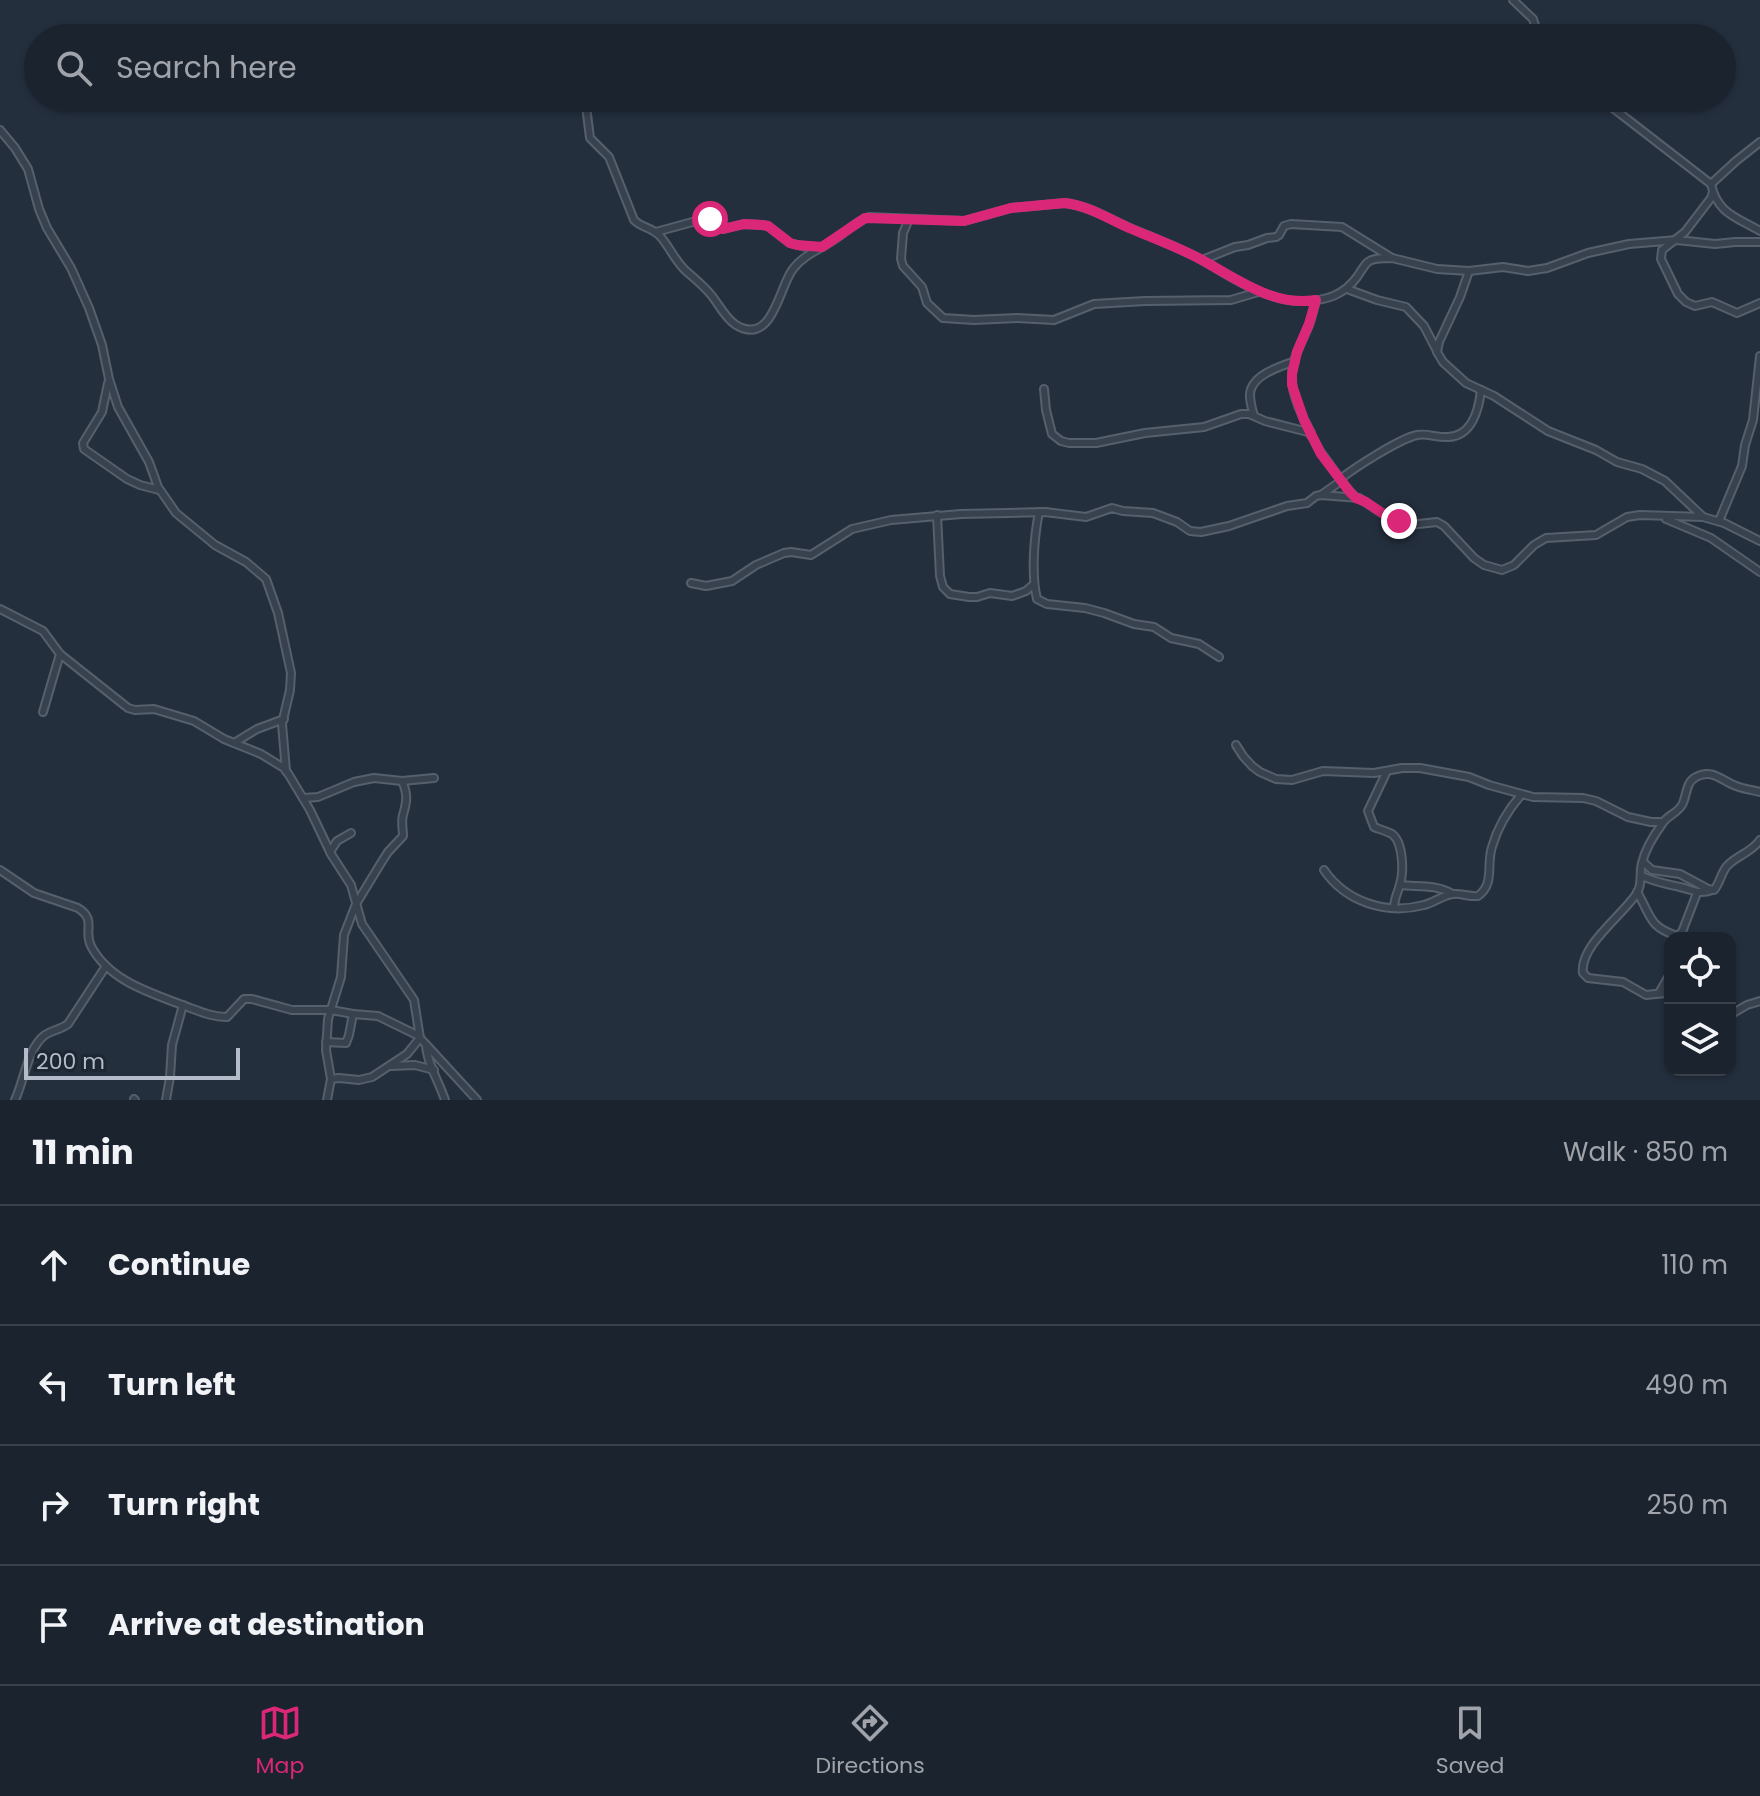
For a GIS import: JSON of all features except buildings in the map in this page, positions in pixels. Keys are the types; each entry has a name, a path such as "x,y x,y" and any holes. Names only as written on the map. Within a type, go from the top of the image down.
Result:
{"street":[{"path":"1513,0 1535,24"},
{"path":"587,112 590,138 609,157 634,220 639,225 652,228 685,270 707,289 731,321 747,329 768,320 795,266 865,218 964,221 1011,208 1073,204 1165,242 1242,284 1289,301 1337,295 1347,289 1368,262 1392,258"},
{"path":"1618,112 1711,184 1715,199 1724,210 1760,231"},
{"path":"0,130 28,169 47,228 71,268 89,308 118,407 149,462 159,490 176,513 215,545 246,562 266,579 278,613 291,673 282,724 286,771"},
{"path":"1711,184 1760,142"},
{"path":"1713,192 1704,208 1660,255 1678,294 1686,302 1695,306 1712,302 1737,313 1760,303"},
{"path":"656,232 707,218 723,229 744,224 768,226 790,243 822,247"},
{"path":"909,219 903,233 903,266 922,287 927,303 943,318 1054,320 1094,304 1231,300 1265,293"},
{"path":"1202,260 1235,247 1276,237 1284,226 1291,224 1337,226 1392,258 1437,269 1469,271 1503,267 1528,271 1547,268 1619,245 1677,240 1715,244 1760,242"},
{"path":"1437,352 1469,271"},
{"path":"1347,289 1406,307 1424,326 1439,357 1459,377 1548,431 1665,481 1703,517"},
{"path":"1316,300 1295,361 1292,385 1318,448 1356,498"},
{"path":"1719,521 1742,466 1753,420 1760,356"},
{"path":"1254,416 1250,391 1256,382 1267,372 1295,361"},
{"path":"109,379 102,412 83,443 84,449 127,479 159,490"},
{"path":"1044,389 1052,434 1069,443 1096,443 1145,433 1204,427 1241,414 1312,434"},
{"path":"1321,495 1399,442 1421,434 1448,437 1463,433 1469,429 1481,390"},
{"path":"691,583 706,586 732,581 756,565 784,553 811,555 840,535 862,525 891,520 937,515 1039,512 1086,517 1112,508 1145,511 1177,522 1190,531 1201,532 1307,503 1321,495 1356,498 1409,525 1437,522 1474,558 1484,565 1502,570 1514,565 1546,538 1596,535 1627,517 1640,515 1703,517 1719,521 1760,541"},
{"path":"1039,512 1034,584 1037,599 1047,604 1085,608 1134,624 1154,627 1171,638 1199,644 1219,657"},
{"path":"937,515 940,576 943,587 950,594 1012,596 1034,584"},
{"path":"1659,516 1711,538 1760,572"},
{"path":"0,609 43,631 60,654 128,708 154,709 194,721 224,739 261,754 286,771 351,885 362,924 414,1000 420,1037 397,1062 365,1079 331,1079"},
{"path":"43,712 60,654"},
{"path":"234,743 257,729 284,719"},
{"path":"1236,745 1260,772 1276,779 1302,778 1323,771 1364,773 1411,768 1448,772 1521,795 1583,798 1628,817 1663,822"},
{"path":"1387,771 1368,811 1374,827 1390,833 1399,842 1400,885 1394,908"},
{"path":"1664,994 1646,995 1623,982 1588,978 1583,973 1582,965 1591,948 1640,887 1643,862 1663,822 1681,808 1691,780 1704,774 1719,776 1733,785 1760,792"},
{"path":"303,798 318,797 354,782 374,778 402,781 434,778"},
{"path":"327,1100 331,1079 326,1042 328,1019 341,977 344,935 356,904 388,852 403,836 406,797 402,781"},
{"path":"1400,885 1432,886 1453,894 1474,897 1484,892 1489,882 1494,839 1521,795"},
{"path":"330,852 337,841 351,833"},
{"path":"1642,876 1697,893 1716,889 1725,868 1754,849 1760,840"},
{"path":"1643,862 1652,870 1680,874 1712,890"},
{"path":"0,870 34,893 84,912 89,919 89,943 97,955 106,966 145,991 214,1017 227,1017 244,999 292,1010 331,1010 378,1016 420,1037 477,1100"},
{"path":"1324,870 1338,887 1352,897 1379,907 1426,905 1453,894"},
{"path":"1637,892 1654,925 1677,936 1682,932 1697,893"},
{"path":"15,1100 34,1046 47,1033 68,1024 106,966"},
{"path":"1659,993 1664,984"},
{"path":"1736,1011 1760,1001"},
{"path":"166,1100 172,1045 183,1005"},
{"path":"326,1042 348,1041 353,1014"},
{"path":"426,1045 445,1100"},
{"path":"387,1066 415,1065 434,1070"}],"route":[{"path":"710,219 723,229 744,224 768,226 790,243 822,247 865,218 964,221 1011,208 1073,204 1165,242 1249,287 1289,301 1316,300 1292,374 1292,385 1304,420 1321,454 1349,491 1356,498 1399,521"}]}
